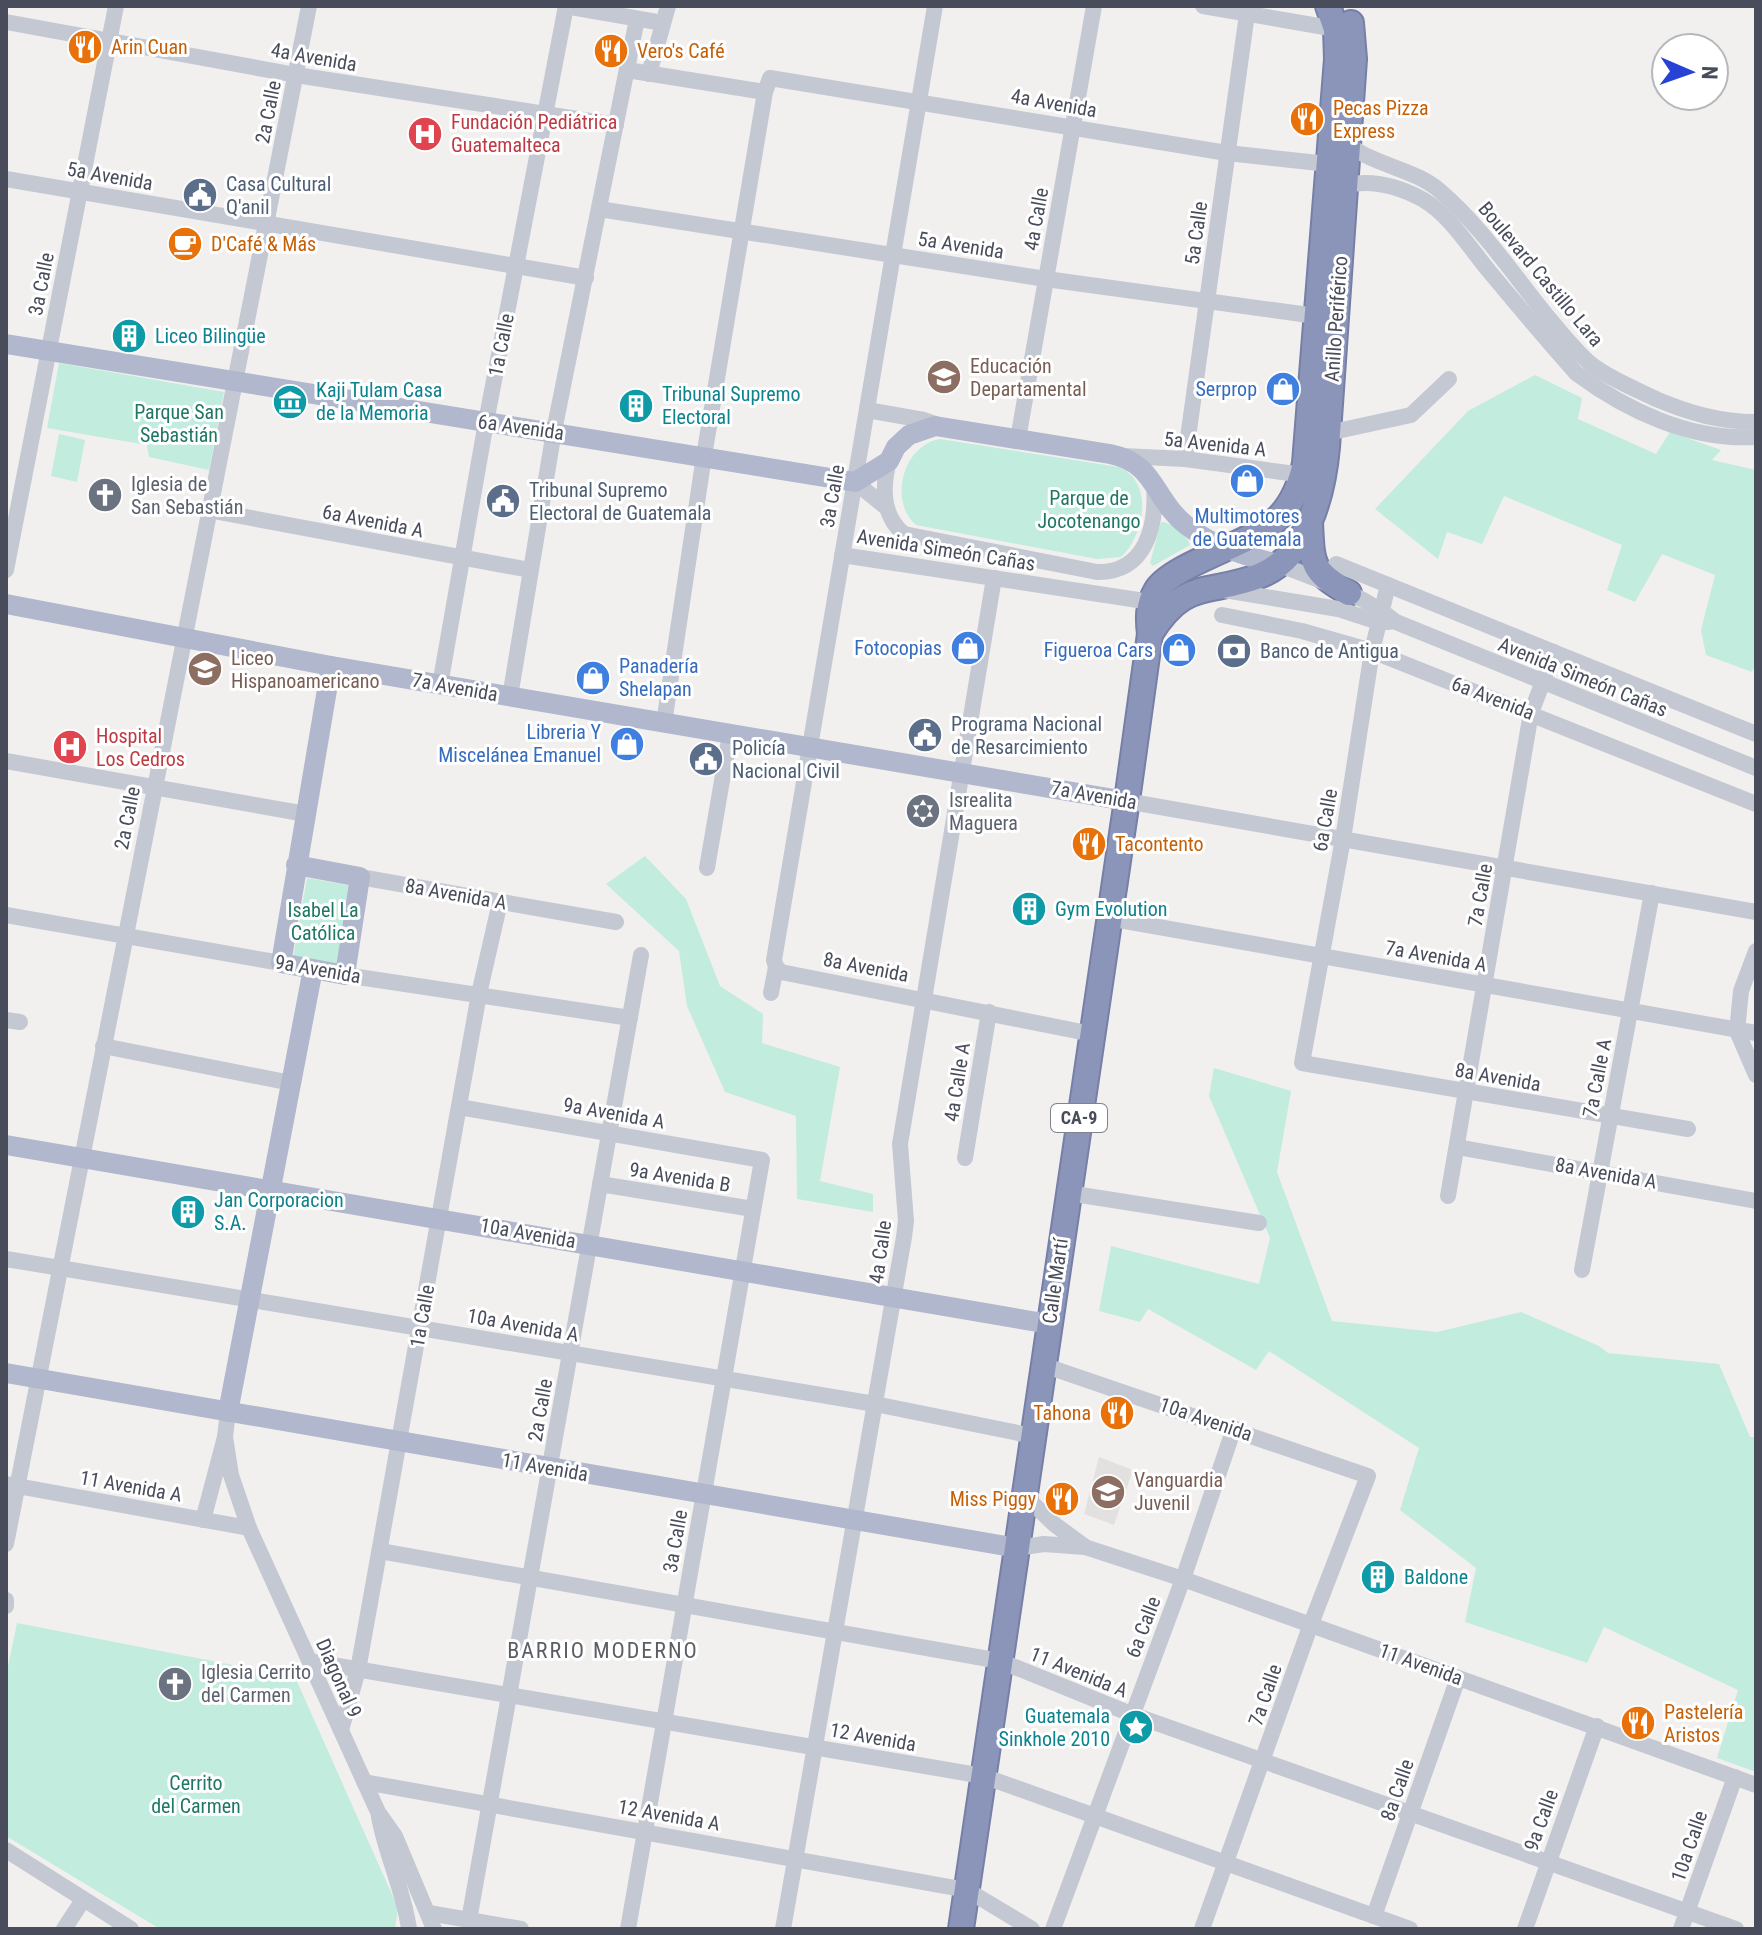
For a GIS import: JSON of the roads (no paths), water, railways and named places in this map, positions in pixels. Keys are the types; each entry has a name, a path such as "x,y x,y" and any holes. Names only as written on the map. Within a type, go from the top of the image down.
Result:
{"highway":[{"name":"Anillo Periférico","path":"1215,554 1269,526 1292,500 1303,475 1309,434 1337,59 1336,29 1328,6"},
{"name":"Anillo Periférico","path":"1218,586 1257,577 1278,564 1294,548 1310,518 1324,471 1354,59 1352,26 1345,6"},
{"path":"1310,518 1314,563 1321,575 1340,577"},
{"path":"1215,554 1197,568 1198,577 1218,586"},
{"name":"Calle Martí","path":"961,1929 1150,634 1148,615 1156,590 1161,585 1215,554"},
{"name":"Calle Martí","path":"1150,634 1167,608 1178,599 1218,586"}],"main road":[{"name":"6a Avenida","path":"6,344 855,482"},
{"path":"855,482 889,461 896,447 909,435 924,428 941,426 1123,456 1140,465 1183,522 1215,554 1278,564"},
{"name":"7a Avenida","path":"6,604 331,666 1126,801"},
{"path":"281,963 331,666"},
{"name":"8a Avenida A","path":"296,865 360,877"},
{"path":"345,975 360,877"},
{"name":"9a Avenida","path":"281,963 345,975"},
{"path":"228,1412 313,969"},
{"name":"10a Avenida","path":"6,1145 1049,1324"},
{"name":"11 Avenida","path":"6,1373 1017,1548"}],"street":[{"name":"3a Calle","path":"6,570 17,476 49,352 116,6"},
{"name":"2a Calle","path":"6,1544 12,1485 38,1378 309,6"},
{"path":"566,6 663,23"},
{"name":"1a Calle","path":"440,685 486,422 566,6"},
{"path":"649,74 668,6"},
{"name":"3a Calle","path":"771,993 776,967 774,960 935,6"},
{"name":"4a Calle","path":"1018,439 1094,6"},
{"path":"1203,6 1336,29"},
{"name":"5a Calle","path":"1185,459 1247,14"},
{"path":"510,697 554,431 637,19"},
{"name":"4a Avenida","path":"6,22 296,75 616,125"},
{"path":"627,70 765,92 704,456 664,723"},
{"name":"4a Avenida","path":"765,92 767,83 775,77 1227,153 1328,164"},
{"name":"Boulevard Castillo Lara","path":"1349,145 1369,158 1430,183 1449,199 1582,368"},
{"name":"5a Avenida","path":"6,179 586,278"},
{"name":"Boulevard Castillo Lara","path":"1346,185 1377,182 1403,190 1430,205 1582,368 1673,406 1751,430"},
{"name":"5a Avenida","path":"599,209 1046,279 1316,316"},
{"path":"1328,433 1411,415 1449,379"},
{"path":"867,410 941,426"},
{"name":"5a Avenida A","path":"1123,456 1185,459 1303,475"},
{"path":"887,508 885,487 889,461"},
{"path":"855,482 887,508 900,531 914,538 1097,572 1120,569 1131,564 1140,553 1151,525 1154,485"},
{"name":"6a Avenida A","path":"208,510 530,570"},
{"name":"Avenida Simeón Cañas","path":"842,555 1138,600"},
{"name":"Avenida Simeón Cañas","path":"1278,564 1340,577 1380,615"},
{"path":"1070,589 1097,572"},
{"path":"1340,577 1388,585 1756,734"},
{"name":"4a Calle","path":"783,1929 906,1221 900,1144 994,578"},
{"name":"6a Calle","path":"1302,1063 1343,839 1372,651 1388,585"},
{"name":"Avenida Simeón Cañas","path":"1218,586 1380,615 1756,768"},
{"name":"6a Avenida","path":"1222,615 1302,631 1372,651 1756,804"},
{"name":"7a Calle","path":"1448,1196 1531,713 1554,652"},
{"path":"707,868 730,734"},
{"path":"6,761 306,814"},
{"name":"7a Avenida","path":"1126,801 1756,912"},
{"name":"8a Avenida A","path":"360,877 616,922"},
{"name":"7a Calle A","path":"1582,1270 1652,893"},
{"name":"1a Calle","path":"341,1730 358,1670 479,994 500,902"},
{"name":"9a Avenida","path":"6,915 281,963"},
{"name":"7a Avenida A","path":"1108,918 1756,1033"},
{"path":"1756,951 1741,991 1737,1031 1756,1075"},
{"name":"2a Calle","path":"469,1920 641,955"},
{"name":"8a Avenida","path":"776,967 781,972 924,998 1092,1034"},
{"name":"9a Avenida","path":"345,975 630,1018"},
{"name":"4a Calle A","path":"965,1158 989,1012"},
{"path":"103,1046 291,1083"},
{"name":"8a Avenida","path":"1302,1063 1688,1129"},
{"name":"9a Avenida A","path":"459,1107 762,1160"},
{"name":"8a Avenida A","path":"1457,1147 1756,1201"},
{"name":"3a Calle","path":"628,1929 762,1160"},
{"name":"9a Avenida B","path":"600,1184 753,1209"},
{"path":"1068,1193 1259,1223"},
{"name":"10a Avenida A","path":"6,1259 875,1404 1033,1436"},
{"name":"10a Avenida","path":"1043,1365 1368,1476"},
{"path":"203,1520 225,1437 228,1412"},
{"name":"6a Calle","path":"1053,1929 1183,1579 1234,1428"},
{"name":"Diagonal 9","path":"225,1437 231,1475 249,1528 364,1782 378,1812 395,1836 432,1921"},
{"name":"7a Calle","path":"1202,1929 1311,1624 1368,1476"},
{"name":"11 Avenida A","path":"12,1485 249,1528"},
{"name":"11 Avenida","path":"1024,1495 1054,1524 1085,1547"},
{"name":"11 Avenida","path":"1017,1548 1044,1544 1085,1547 1311,1624 1756,1785"},
{"name":"11 Avenida A","path":"380,1551 1000,1661 1131,1714 1736,1929"},
{"name":"12 Avenida","path":"309,1661 983,1776 1410,1929"},
{"name":"8a Calle","path":"1374,1916 1458,1678"},
{"name":"9a Calle","path":"1525,1929 1597,1726"},
{"name":"10a Calle","path":"1681,1929 1735,1777"},
{"name":"12 Avenida A","path":"364,1782 967,1890"},
{"path":"378,1812 384,1845 409,1929"},
{"path":"6,1850 131,1929"},
{"path":"967,1890 1032,1929"},
{"path":"64,1929 83,1900"},
{"path":"432,1921 469,1920 521,1929"}],"place":[{"name":"Arin Cuan","path":"85,47"},
{"name":"Vero's Café","path":"611,51"},
{"name":"Pecas Pizza Express","path":"1307,119"},
{"name":"Fundación Pediátrica Guatemalteca","path":"425,134"},
{"name":"Casa Cultural Q'anil","path":"200,195"},
{"name":"D'Café & Más","path":"185,244"},
{"name":"Liceo Bilingüe","path":"129,336"},
{"name":"Educación Departamental","path":"944,377"},
{"name":"Serprop","path":"1283,389"},
{"name":"Kaji Tulam Casa de la Memoria","path":"290,402"},
{"name":"Tribunal Supremo Electoral","path":"636,406"},
{"name":"Multimotores de Guatemala","path":"1247,481"},
{"name":"Iglesia de San Sebastián","path":"105,495"},
{"name":"Tribunal Supremo Electoral de Guatemala","path":"503,501"},
{"name":"Fotocopias","path":"968,648"},
{"name":"Figueroa Cars","path":"1179,650"},
{"name":"Banco de Antigua","path":"1234,651"},
{"name":"Liceo Hispanoamericano","path":"205,669"},
{"name":"Panadería Shelapan","path":"593,678"},
{"name":"Programa Nacional de Resarcimiento","path":"925,735"},
{"name":"Libreria Y Miscelánea Emanuel","path":"627,744"},
{"name":"Hospital Los Cedros","path":"70,747"},
{"name":"Policía Nacional Civil","path":"706,759"},
{"name":"Isrealita Maguera","path":"923,811"},
{"name":"Tacontento","path":"1089,844"},
{"name":"Gym Evolution","path":"1029,909"},
{"name":"Jan Corporacion S.A.","path":"188,1212"},
{"name":"Tahona","path":"1117,1413"},
{"name":"Vanguardia Juvenil","path":"1108,1492"},
{"name":"Miss Piggy","path":"1062,1499"},
{"name":"Baldone","path":"1378,1577"},
{"name":"Iglesia Cerrito del Carmen","path":"175,1684"},
{"name":"Pastelería Aristos","path":"1638,1723"},
{"name":"Guatemala Sinkhole 2010","path":"1136,1727"}],"district":[{"name":"BARRIO MODERNO","path":"603,1650"}],"park label":[{"name":"Parque San Sebastián","path":"179,424"},
{"name":"Parque de Jocotenango","path":"1089,510"},
{"name":"Isabel La Católica","path":"323,922"},
{"name":"Cerrito del Carmen","path":"196,1794"}]}
